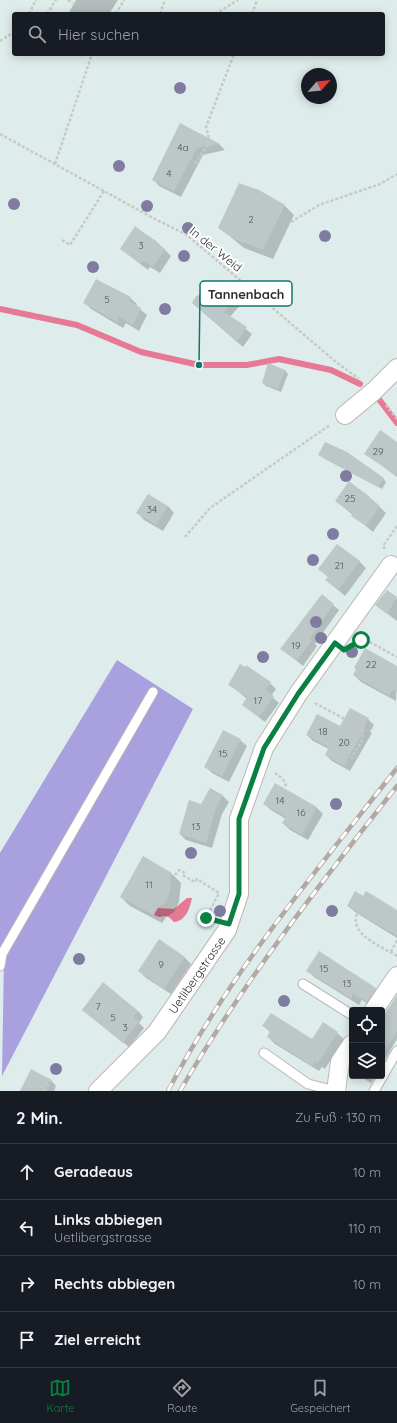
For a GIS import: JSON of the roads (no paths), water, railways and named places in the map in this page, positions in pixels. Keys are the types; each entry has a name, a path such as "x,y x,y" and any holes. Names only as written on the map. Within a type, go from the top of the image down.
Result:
{"street":[{"path":"346,415 374,391 397,368"},
{"name":"Uetlibergstrasse","path":"98,1091 156,1032 226,930 239,894 239,819 264,748 298,694 394,564"},
{"path":"376,1007 397,976"},
{"path":"336,1091 340,1062 349,1048"}],"lane":[{"path":"0,966 2,954 154,692"},
{"path":"304,984 349,1013"},
{"path":"374,1091 397,1051"},
{"path":"264,1053 308,1084 336,1091"}],"waterway":[{"path":"0,309 77,325 141,352 199,365 247,365 279,359 331,370 360,384"},
{"path":"378,398 397,423"}],"railway":[{"path":"168,1091 218,1006 275,924 397,768"},
{"path":"180,1091 230,1011 283,934 397,786"}],"place":[{"name":"Tannenbach","path":"199,365"}]}
